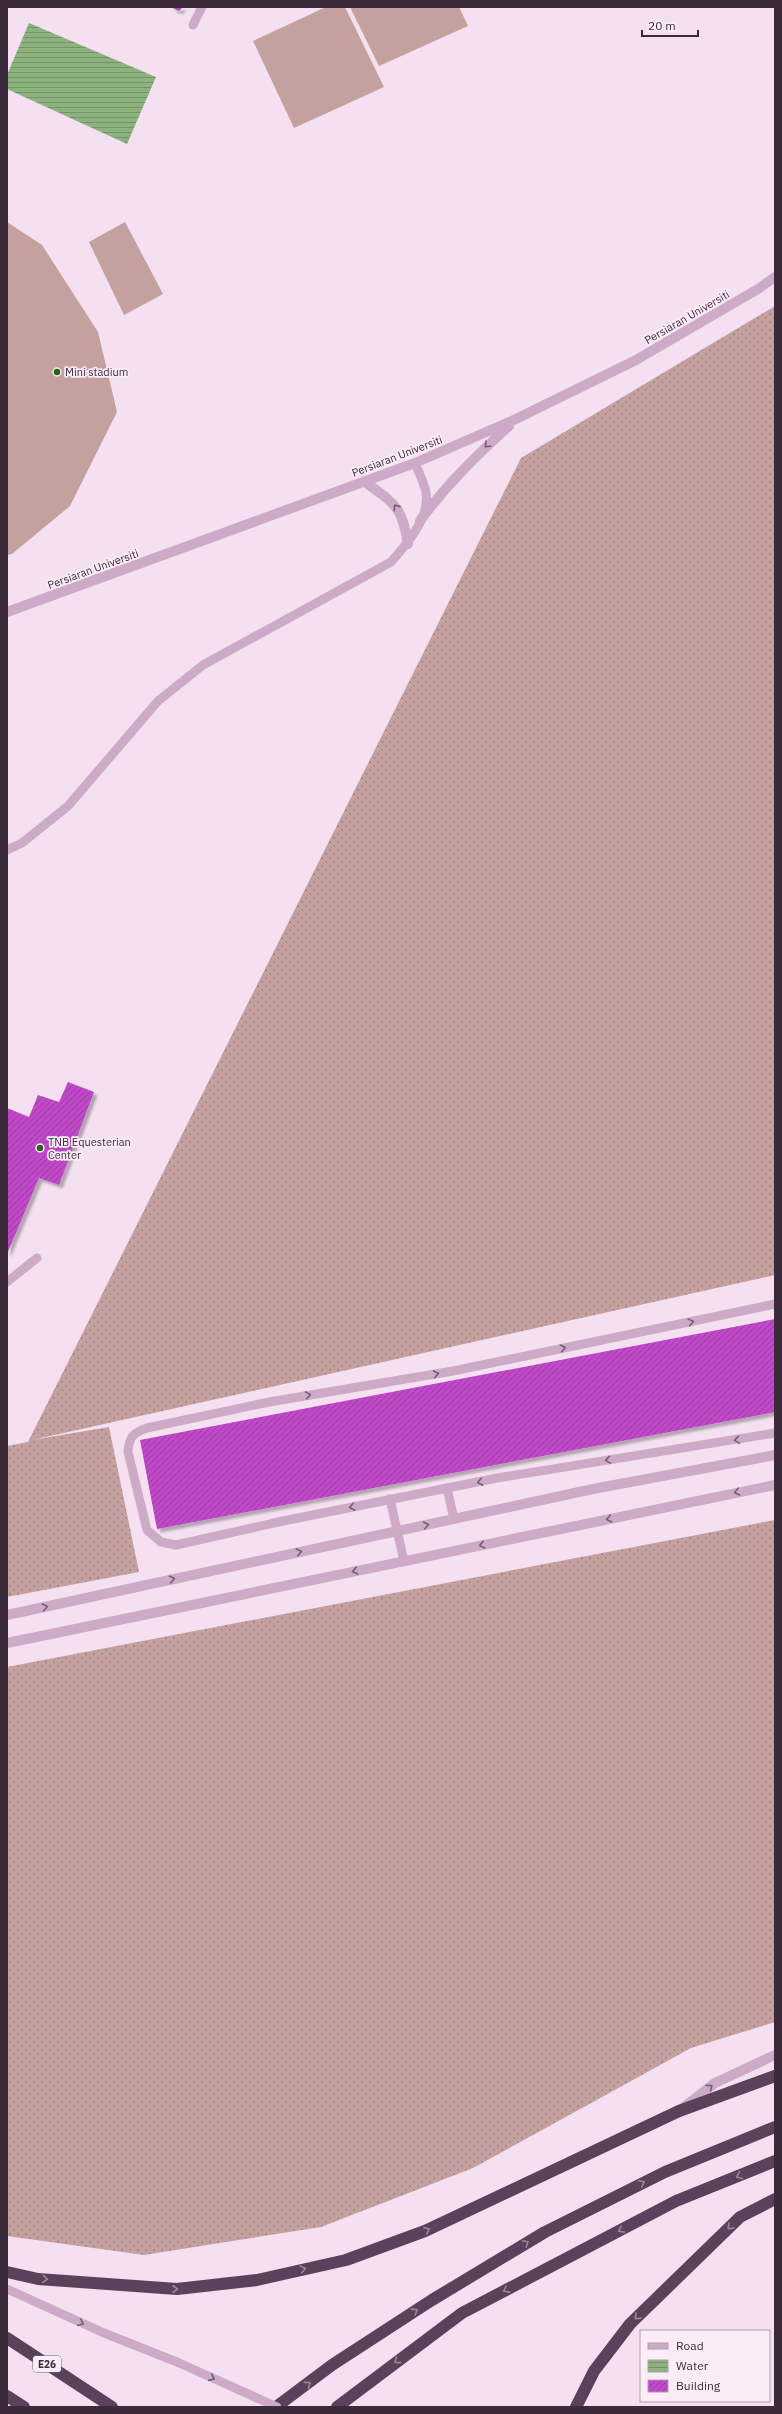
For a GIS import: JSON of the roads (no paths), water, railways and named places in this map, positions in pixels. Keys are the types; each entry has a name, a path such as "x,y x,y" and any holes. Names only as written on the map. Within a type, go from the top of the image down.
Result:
{"highway":[{"path":"7,2272 38,2279 177,2289 257,2280 346,2260 425,2231 679,2111 775,2076"},
{"path":"277,2407 332,2365 545,2232 665,2172 775,2127"},
{"path":"337,2407 462,2313 676,2201 775,2161"},
{"path":"576,2407 594,2371 630,2324 740,2217 775,2199"},
{"name":"E26","path":"7,2338 112,2407"},
{"path":"7,2396 24,2407"}],"street":[{"name":"Persiaran Universiti","path":"7,612 365,482 415,463 516,419 636,360 758,290 775,277"},
{"path":"420,521 441,493 466,465 516,419"},
{"path":"365,482 394,503 404,519 408,544"},
{"path":"7,1615 593,1489 775,1455"},
{"path":"7,1643 775,1484"},
{"path":"679,2111 716,2083 775,2055"}],"lane":[{"path":"193,25 202,7"},
{"path":"7,850 22,843 68,806 158,702 203,665 391,562 408,544 420,521 426,504 426,492 415,463"},
{"path":"7,1282 37,1258"},
{"path":"775,1304 453,1371 262,1404 147,1428 136,1432 129,1440 128,1452 147,1530 161,1542 176,1545 447,1488 775,1433"},
{"path":"447,1488 454,1518"},
{"path":"390,1499 404,1561"},
{"path":"7,2289 104,2333 177,2362 277,2407"}],"water":[{"path":"29,23 156,77 127,144 7,89 7,75"}],"place":[{"name":"Mini stadium","path":"57,372"},
{"name":"TNB Equesterian Center","path":"40,1148"}]}
